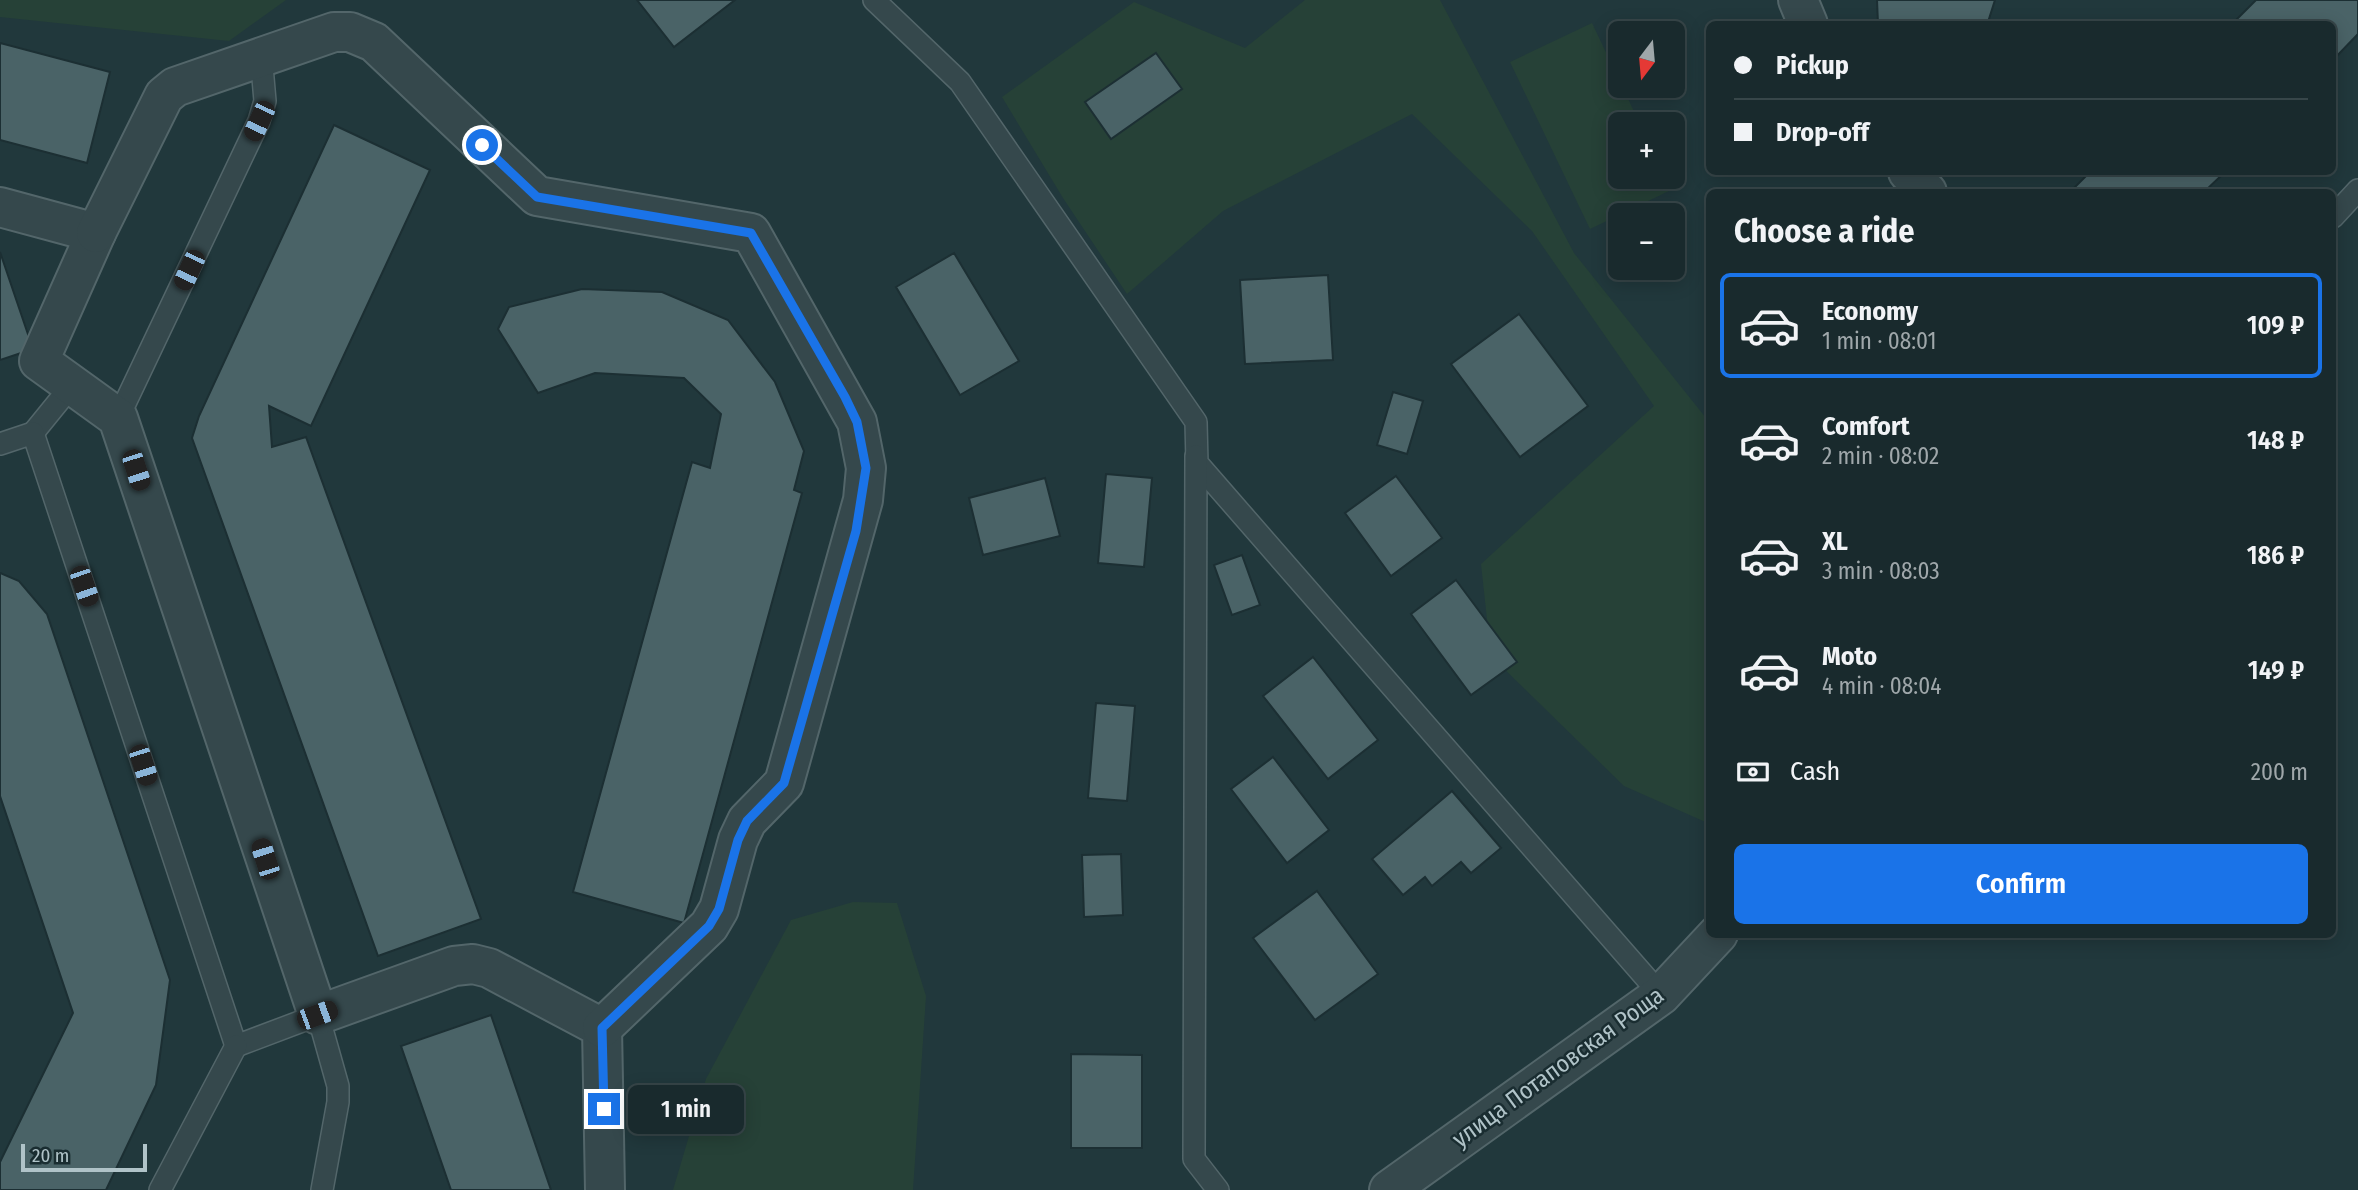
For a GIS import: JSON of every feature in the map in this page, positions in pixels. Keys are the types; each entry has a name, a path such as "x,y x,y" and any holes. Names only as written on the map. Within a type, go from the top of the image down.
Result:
{"street":[{"path":"1798,0 1807,21"},
{"path":"602,1028 489,968 473,964 454,966 317,1015 118,418 39,361 96,233 164,96 175,87 261,55 334,32 364,36 374,42 537,197 751,233 857,422 866,468 863,500 784,783 747,821 738,840 719,909 709,926 602,1028 605,1190"},
{"path":"1911,175 1924,189"},
{"path":"0,206 96,233"},
{"name":"улица Потаповская Роща","path":"1389,1190 1661,995 1714,938"}],"lane":[{"path":"874,0 960,82 1196,422 1197,463 1661,995"},
{"path":"118,418 259,121 265,101 261,55"},
{"path":"2336,214 2358,190"},
{"path":"0,444 33,433 72,385"},
{"path":"1196,422 1194,1159 1218,1190"},
{"path":"33,433 236,1045"},
{"path":"160,1190 236,1045 317,1015 338,1086 338,1102 322,1190"}],"green space":[{"path":"0,0 286,0 229,41 0,17"},
{"path":"1305,0 1440,0 1574,253 1706,418 1706,822 1624,786 1491,656 1481,564 1654,406 1532,231 1412,114 1223,211 1127,294 1063,198 1002,97 1134,2 1245,48"},
{"path":"1592,23 1608,57 1608,98 1628,98 1634,112 1608,112 1608,189 1671,190 1644,203 1608,203 1608,220 1590,229 1510,62"},
{"path":"853,902 897,903 926,996 913,1190 673,1190 706,1079 791,920"}],"building":[{"path":"637,0 735,0 674,47"},
{"path":"1877,0 1995,0 1988,21 1878,21"},
{"path":"2256,0 2358,0 2358,34 2336,57 2336,21 2235,21"},
{"path":"0,43 110,72 87,163 0,140"},
{"path":"1156,53 1182,89 1111,139 1085,102"},
{"path":"334,125 430,170 311,426 269,406 272,447 306,437 481,919 378,956 192,438 199,416"},
{"path":"2087,175 2222,175 2207,189 2073,189"},
{"path":"0,252 33,349 0,360"},
{"path":"954,253 1019,361 960,395 896,287"},
{"path":"1328,275 1333,360 1245,364 1240,280"},
{"path":"582,289 662,292 728,320 775,382 804,451 794,490 802,493 684,923 573,892 692,462 710,468 721,414 684,378 595,373 538,393 498,329 509,307"},
{"path":"1519,314 1588,406 1520,457 1451,364"},
{"path":"1393,392 1423,401 1407,454 1377,445"},
{"path":"1106,474 1152,478 1144,567 1098,563"},
{"path":"1396,476 1442,538 1391,576 1345,513"},
{"path":"1045,478 1060,536 983,555 969,498"},
{"path":"1242,555 1260,605 1232,615 1214,565"},
{"path":"0,573 19,581 47,614 170,980 156,1085 106,1190 0,1190 0,1162 73,1013 0,796"},
{"path":"1456,580 1517,662 1471,695 1411,614"},
{"path":"1313,657 1378,740 1328,779 1263,696"},
{"path":"1096,703 1135,706 1127,801 1088,798"},
{"path":"1273,757 1329,830 1287,863 1231,789"},
{"path":"1452,791 1501,848 1471,873 1461,862 1432,886 1425,877 1403,895 1372,859"},
{"path":"1121,854 1123,915 1084,917 1082,855"},
{"path":"1317,891 1378,974 1315,1020 1253,938"},
{"path":"491,1015 551,1190 451,1190 401,1046"},
{"path":"1071,1054 1142,1055 1142,1148 1071,1148"}],"route":[{"path":"482,145 537,197 751,233 845,397 857,422 864,447 866,468 863,500 856,531 784,783 747,821 738,840 719,909 709,926 602,1028 604,1109"}]}
